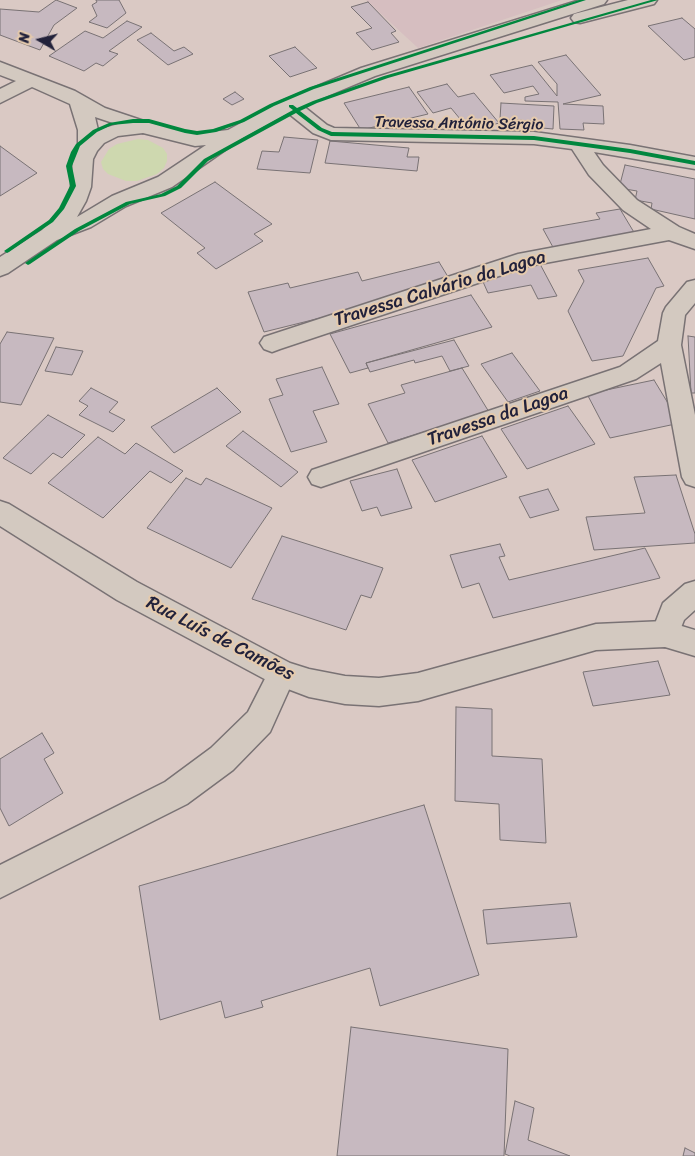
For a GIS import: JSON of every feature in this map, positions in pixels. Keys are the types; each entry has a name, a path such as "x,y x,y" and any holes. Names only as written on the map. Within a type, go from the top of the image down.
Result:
{"main road":[{"path":"49,235 84,222 119,201 165,182 234,135 290,105 368,72 598,0"},
{"path":"327,90 372,79 648,0"},
{"path":"2,70 68,95 98,112 171,135 194,140 234,135"},
{"path":"0,97 32,80"},
{"path":"0,268 49,235 66,217 76,201 81,187 83,159 88,148 88,130 79,102"},
{"name":"Travessa António Sérgio","path":"290,105 320,129 331,134 534,138 630,151 695,163"},
{"path":"88,148 111,132 126,128 143,127"},
{"path":"171,135 180,143 184,152 183,163 177,173"},
{"path":"578,144 596,170 630,205 670,232 695,242"},
{"path":"83,170 90,179 101,186 116,191 150,188"},
{"name":"Travessa Calvário da Lagoa","path":"272,344 526,259 670,232"},
{"path":"695,288 674,313 669,345 695,477"},
{"name":"Travessa da Lagoa","path":"321,477 628,373 669,345"},
{"name":"Rua Luís de Camões","path":"0,512 127,591 282,674 309,684 345,690 379,692 418,687 596,637 665,634 695,643"},
{"path":"665,634 673,612 695,593"},
{"path":"0,882 176,793 222,759 260,722 282,674"}],"shaded area":[{"path":"366,0 562,0 418,48"}],"green space":[{"path":"138,139 148,140 163,148 167,154 164,168 157,174 137,181 126,181 108,174 103,169 101,162 109,149 117,144"}],"building":[{"path":"56,0 77,8 54,25 40,50 0,35 0,9 39,12"},
{"path":"96,0 119,0 126,13 107,28 89,22 97,16 92,5 97,2"},
{"path":"368,2 396,31 391,33 399,42 372,50 356,33 372,28 351,7"},
{"path":"682,18 695,29 695,57 684,60 648,26"},
{"path":"127,21 142,27 109,51 118,54 103,66 96,63 84,71 49,56 85,31 103,38"},
{"path":"151,33 174,51 184,47 193,54 168,65 137,40"},
{"path":"295,47 317,68 290,77 269,56"},
{"path":"566,55 601,95 563,104 603,106 604,124 583,123 584,130 560,129 558,102 525,101 525,97 539,94 533,86 504,93 490,75 532,65 557,96 557,84 538,62"},
{"path":"447,84 458,97 474,93 499,123 470,131 451,108 433,113 417,92"},
{"path":"409,87 428,114 361,130 344,103"},
{"path":"235,92 244,99 232,105 223,99"},
{"path":"501,103 554,106 553,129 532,127 532,121 500,119"},
{"path":"284,137 318,140 310,173 257,169 262,151 279,152"},
{"path":"330,141 409,148 407,157 419,157 417,171 325,163"},
{"path":"0,146 37,173 0,196"},
{"path":"625,165 695,179 695,219 651,209 652,203 635,200 637,191 619,188"},
{"path":"215,182 272,224 254,234 263,241 216,269 197,253 205,248 161,213"},
{"path":"620,209 635,234 554,249 543,229 600,219 596,213"},
{"path":"648,258 664,286 656,288 623,356 592,361 568,311 584,281 578,270"},
{"path":"439,262 453,285 264,332 248,292 288,283 290,288 358,272 362,281"},
{"path":"540,264 557,296 538,299 531,285 488,293 480,275"},
{"path":"471,295 492,327 366,363 368,368 350,373 330,334"},
{"path":"7,332 54,338 21,405 0,402 0,344"},
{"path":"688,336 695,337 695,393 691,393"},
{"path":"454,340 469,366 450,371 442,356 415,363 414,360 370,372 366,363"},
{"path":"56,347 83,351 72,375 45,371"},
{"path":"512,353 540,391 508,402 481,364"},
{"path":"322,367 339,404 313,411 327,442 291,452 269,399 283,395 276,379"},
{"path":"462,368 489,412 388,443 368,404 405,393 401,385"},
{"path":"654,380 680,423 610,438 587,394"},
{"path":"91,388 118,402 109,412 125,420 113,432 79,415 88,406 79,401"},
{"path":"217,388 241,412 174,453 151,427"},
{"path":"568,406 595,444 527,469 501,429"},
{"path":"48,415 85,435 62,458 53,453 31,474 3,458"},
{"path":"243,431 298,472 281,487 226,446"},
{"path":"482,436 507,477 435,502 412,460"},
{"path":"98,437 125,454 136,443 183,471 171,483 150,471 103,518 48,483"},
{"path":"397,469 412,508 381,516 377,507 362,511 350,481"},
{"path":"676,475 695,534 695,543 594,550 586,517 645,513 634,477"},
{"path":"186,478 201,485 206,478 272,508 231,568 147,528"},
{"path":"548,489 559,510 530,518 519,497"},
{"path":"282,536 383,568 371,598 361,595 346,630 252,599"},
{"path":"500,544 505,556 499,557 509,580 645,548 660,578 493,618 479,583 462,588 450,555"},
{"path":"658,661 670,695 593,706 583,672"},
{"path":"456,707 492,709 492,756 542,759 546,843 500,840 499,804 455,801"},
{"path":"42,733 54,753 44,759 63,793 9,826 0,808 0,759"},
{"path":"424,805 479,975 380,1006 370,968 261,1001 263,1007 225,1018 221,1001 160,1020 139,886"},
{"path":"570,903 577,937 487,944 483,910"},
{"path":"351,1027 508,1049 504,1156 337,1156"},
{"path":"515,1101 534,1108 528,1140 570,1156 510,1156 505,1154"},
{"path":"685,1148 695,1153 695,1156 683,1156"}],"cycle path":[{"path":"7,251 51,221 61,209 73,186 69,166 78,145 95,131 111,124 149,121 197,133 214,131 242,121 272,105 312,88 584,0"},
{"path":"28,263 77,230 128,203 163,195 179,187 206,160 287,115 315,102 386,77 656,0"},
{"path":"291,106 320,129 331,134 534,138 630,151 695,163"}]}
